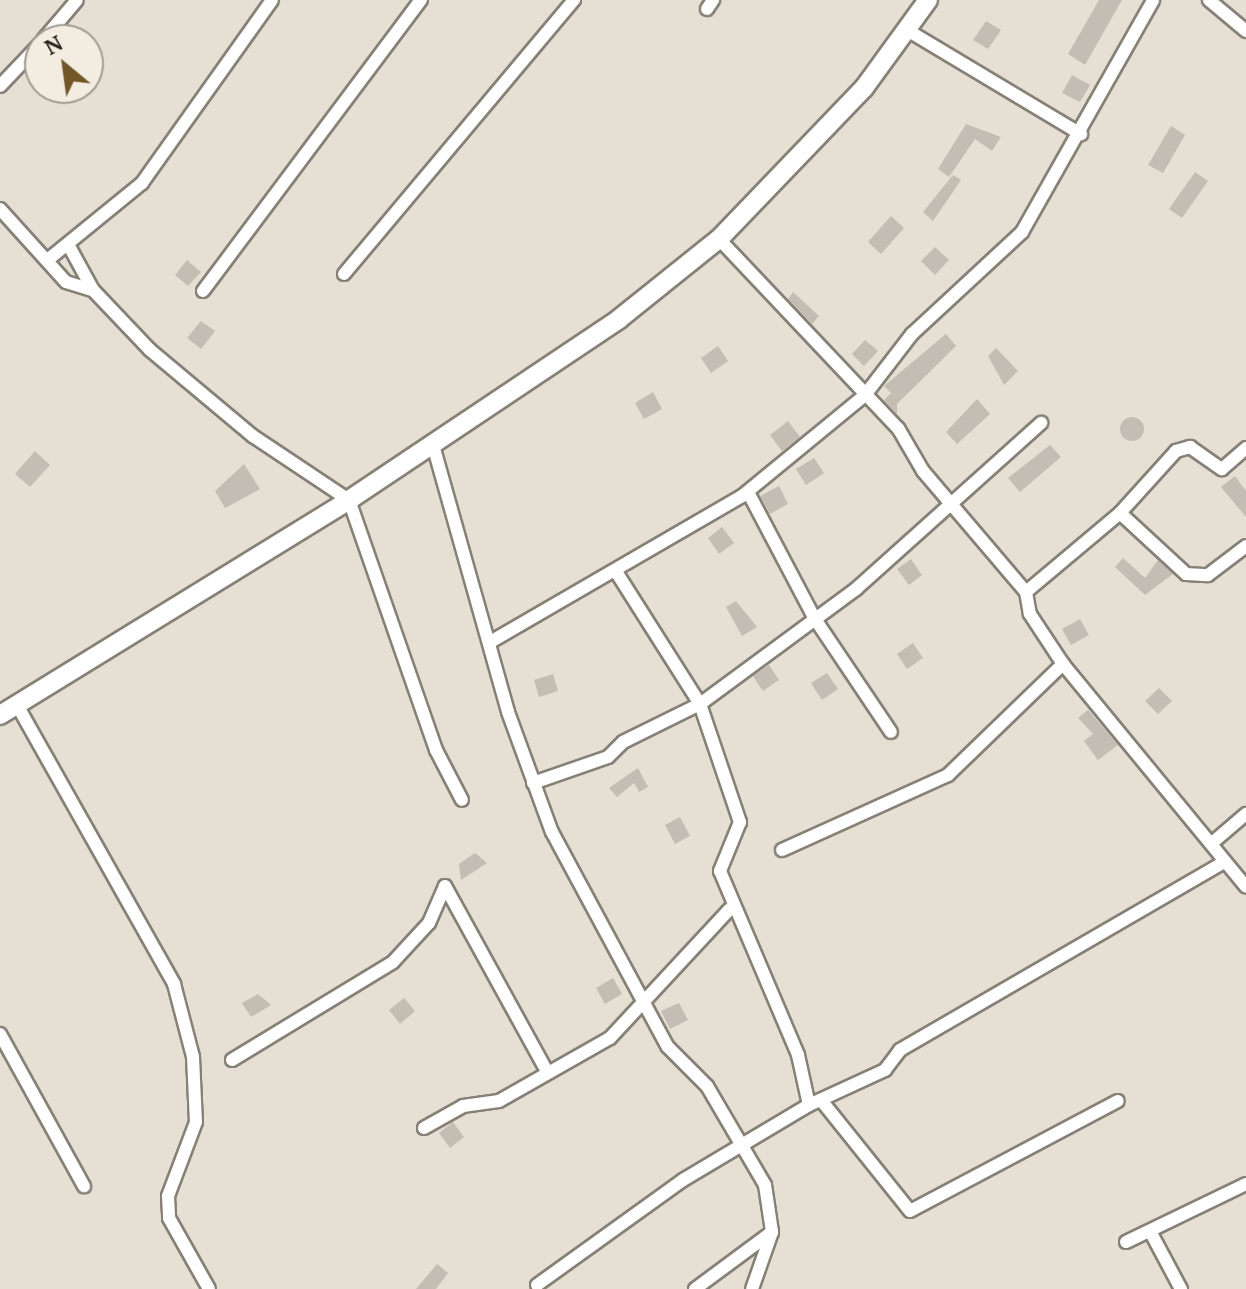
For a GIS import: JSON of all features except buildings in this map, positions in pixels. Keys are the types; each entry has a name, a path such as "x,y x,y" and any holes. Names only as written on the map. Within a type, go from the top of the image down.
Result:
{"main road":[{"path":"0,715 349,500 619,319 719,239 864,88 928,0"}],"street":[{"path":"57,24 77,0"},
{"path":"50,258 69,246 142,183 272,0"},
{"path":"203,291 421,0"},
{"path":"344,274 574,0"},
{"path":"492,641 748,492 865,395 912,334 1022,232 1081,134 1153,0"},
{"path":"1209,0 1246,31"},
{"path":"907,30 1081,134"},
{"path":"0,86 24,61"},
{"path":"0,209 50,258 66,282 93,290"},
{"path":"719,239 865,395 1026,592 1030,614 1063,664 1212,843 1221,864 1246,887"},
{"path":"69,246 93,290 253,436 349,500 436,750 462,800"},
{"path":"533,783 608,757 623,742 700,704 815,619 954,505 1041,423"},
{"path":"433,445 533,783 552,832 645,1004 765,1185 772,1232 752,1289"},
{"path":"1026,592 1120,513 1183,447 1222,469 1243,458"},
{"path":"748,492 815,619 891,732"},
{"path":"1120,513 1186,574 1208,575 1246,546"},
{"path":"615,570 700,704 740,822 720,871 730,909 798,1055 815,1102 910,1211 1118,1101"},
{"path":"782,850 948,775 1063,664"},
{"path":"17,705 174,984 193,1057 196,1122 172,1182 169,1218 209,1289"},
{"path":"1212,843 1246,814"},
{"path":"537,1285 742,1146 815,1102 885,1070 900,1050 1221,864"},
{"path":"232,1060 393,962 429,923 445,886 548,1073"},
{"path":"424,1128 548,1073 610,1038 645,1004 730,909"},
{"path":"0,1034 84,1186"},
{"path":"1126,1242 1246,1184"},
{"path":"1150,1231 1181,1289"},
{"path":"695,1289 772,1232"}]}
